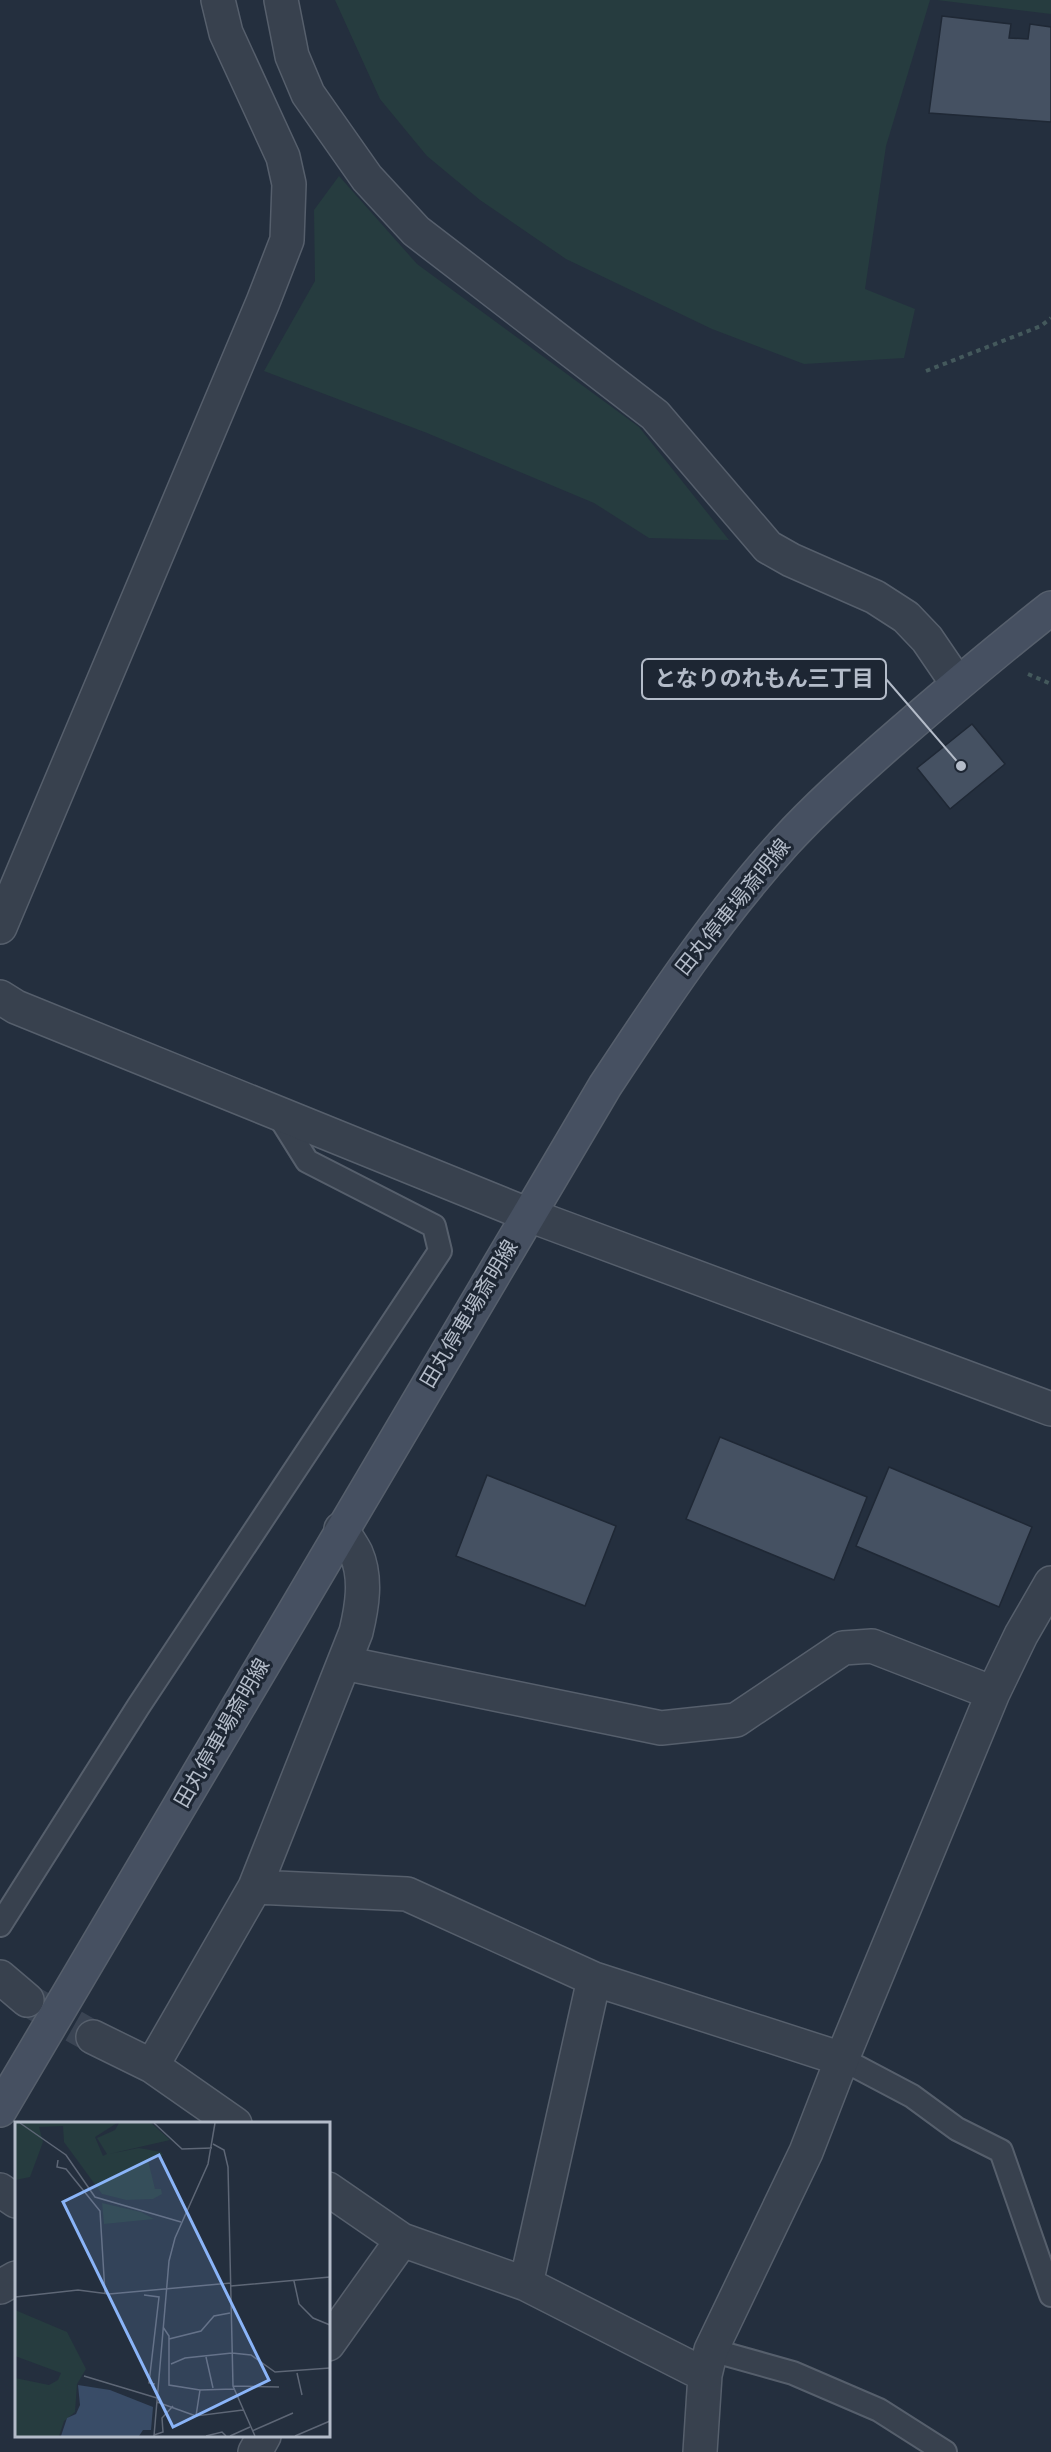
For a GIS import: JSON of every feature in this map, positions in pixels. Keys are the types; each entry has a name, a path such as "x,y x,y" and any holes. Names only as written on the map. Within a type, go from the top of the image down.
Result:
{"main road":[{"name":"田丸停車場斎明線","path":"0,2110 604,1086 678,975 741,893 786,841 831,795 957,683 1051,608"}],"street":[{"path":"0,927 287,240 289,184 283,157 226,33 218,0"},
{"path":"280,0 292,56 308,94 367,178 416,231 655,415 768,546 791,560 875,597 906,617 927,639 957,683"},
{"path":"0,997 16,1007 529,1215 1051,1409"},
{"path":"152,2066 255,1887 356,1632 363,1602 362,1579 357,1554 341,1529"},
{"path":"699,2452 708,2363 806,2152 993,1693 1021,1635 1051,1583"},
{"path":"344,1663 661,1728 736,1720 843,1648 872,1646 993,1693"},
{"path":"255,1887 407,1894 594,1979 842,2059"},
{"path":"0,1977 27,2000"},
{"path":"526,2283 594,1979"},
{"path":"93,2037 152,2066 232,2122"},
{"path":"0,2190 15,2200"},
{"path":"330,2190 402,2240 526,2283 708,2363"},
{"path":"330,2341 402,2240"},
{"path":"0,2287 15,2279"}],"lane":[{"path":"0,1925 138,1707 440,1251 434,1226 307,1161 277,1113"},
{"path":"842,2059 912,2096 957,2128 1001,2151 1051,2295"},
{"path":"708,2363 793,2373 879,2410 945,2452"}],"path":[{"path":"926,371 1041,326 1051,318"}],"green space":[{"path":"335,0 930,0 886,146 865,289 915,309 904,358 804,364 712,329 566,259 480,200 427,156 380,99"},
{"path":"937,0 1051,0 1051,14"},
{"path":"339,176 417,264 639,427 729,540 649,538 594,503 427,433 264,371 315,281 314,210"}],"building":[{"path":"942,16 1011,24 1009,38 1028,39 1030,24 1051,27 1051,122 929,113"},
{"path":"972,724 1005,764 950,809 917,768"},
{"path":"720,1437 867,1497 834,1580 686,1519"},
{"path":"889,1467 1032,1527 999,1607 856,1546"},
{"path":"487,1475 616,1526 585,1606 456,1556"}],"tunnel":[{"path":"31,2002 93,2037"}],"place":[{"name":"となりのれもん三丁目","path":"961,766"}]}
